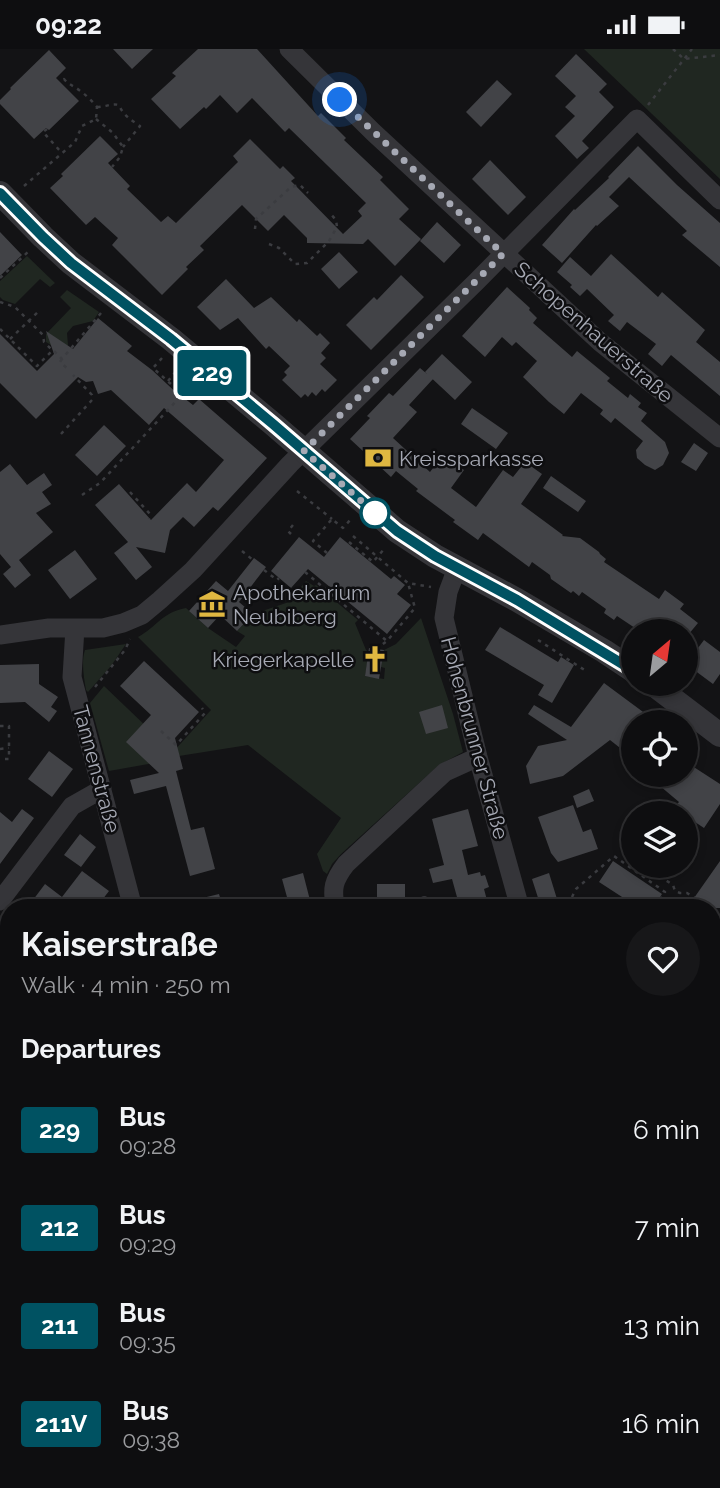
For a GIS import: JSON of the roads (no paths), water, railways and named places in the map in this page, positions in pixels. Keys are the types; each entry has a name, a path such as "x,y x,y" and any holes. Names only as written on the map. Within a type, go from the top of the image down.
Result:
{"street":[{"name":"Schopenhauerstraße","path":"289,49 503,254 600,341 720,438"},
{"path":"0,635 49,628 103,628 142,615 192,570 304,451 637,119 720,199"},
{"path":"12,189 43,237 71,263 171,339 397,531 435,556 621,663"},
{"name":"Hohenbrunner Straße","path":"457,568 448,592 444,618 478,757 517,899"},
{"name":"Tannenstraße","path":"75,628 72,677 131,899"},
{"path":"670,697 720,735"},
{"path":"333,899 335,877 346,864 445,772 478,757"},
{"path":"2,899 72,806 102,789"}],"place":[{"name":"Kreissparkasse","path":"378,458"},
{"name":"Apothekarium Neubiberg","path":"212,604"},
{"name":"Kriegerkapelle","path":"375,659"}]}
